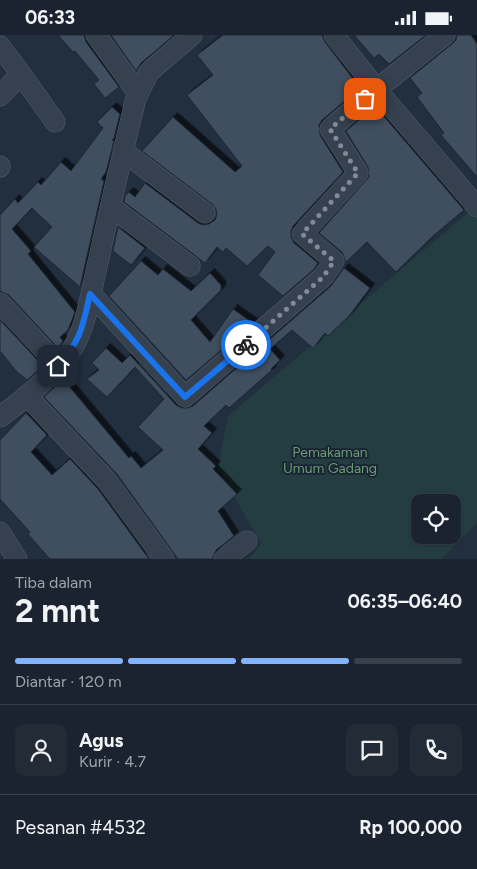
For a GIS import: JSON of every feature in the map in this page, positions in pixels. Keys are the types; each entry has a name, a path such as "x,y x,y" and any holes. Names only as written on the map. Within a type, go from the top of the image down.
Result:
{"street":[{"path":"96,35 138,93"},
{"path":"0,417 27,396 58,366 72,350 79,338 138,93 150,72 192,35"},
{"path":"334,35 477,207"},
{"path":"90,294 185,397 323,277 334,261 302,234 358,173 330,129 445,35"},
{"path":"0,46 55,122"},
{"path":"0,96 21,73"},
{"path":"124,151 205,213"},
{"path":"111,207 190,266"},
{"path":"0,303 58,366"},
{"path":"27,396 107,481 164,559"},
{"path":"0,531 17,559"},
{"path":"224,559 247,541"}],"green space":[{"name":"Pemakaman Umum Gadang","path":"471,210 477,216 477,523 461,539 461,494 411,494 411,544 456,544 441,559 249,559 261,544 218,467 228,416"}],"building":[{"path":"58,35 84,35 86,42 119,87 105,98 94,84 99,80 75,51 73,52"},
{"path":"111,35 174,35 141,63 136,71"},
{"path":"223,35 322,35 325,42 360,88 322,120 319,125 320,135 343,172 293,226 291,237 294,243 318,263 314,269 283,296 258,275 275,252 268,246 247,266 226,248 223,252 217,247 205,263 124,202 125,196 129,192 135,197 145,183 198,223 203,225 209,224 215,220 217,215 216,209 212,204 142,151 173,117 235,172 242,166 187,95 213,75 197,55"},
{"path":"354,35 426,35 389,64 379,54 374,58"},
{"path":"457,35 471,35 477,44 477,177 441,135 444,133 417,97 422,93 410,78 452,44 456,40"},
{"path":"375,106 464,210 433,236 396,272 367,242 346,262 342,252 319,233 369,177 368,167 346,131"},
{"path":"112,107 120,114 112,140 114,141 106,172 101,179 104,181 80,287 34,247 52,227 32,208 12,229 31,251 28,254 75,312 68,330 60,337 63,341 58,348 9,295 0,291 0,215 15,199 18,203 38,182 41,185 61,162 71,171 103,128 97,122"},
{"path":"118,227 145,248 131,265 113,251"},
{"path":"141,261 158,275 163,269 191,291 210,273 221,285 221,290 191,320 210,342 233,309 253,323 186,380 109,296"},
{"path":"344,268 370,288 349,316 328,336 325,333 313,348 292,330 270,349 280,360 272,370 229,408 226,405 204,426 212,433 198,449 216,466 213,469 237,494 218,511 234,536 216,550 212,559 178,559 117,474 44,397 63,379 129,458 131,456 141,468 163,450 138,427 164,399 135,367 107,397 87,379 99,370 92,363 106,348 122,363 130,355 176,405 188,408 193,406 331,286"},
{"path":"0,320 43,366 27,380 17,372 0,351"},
{"path":"26,413 47,435 31,452 52,475 70,459 98,489 149,559 50,559 28,534 30,532 0,499 0,440"}],"way so far":[{"path":"246,345 323,277 334,261 302,234 358,173 330,129 365,99"}],"route":[{"path":"58,366 72,350 79,338 90,294 185,397 246,345"}]}
